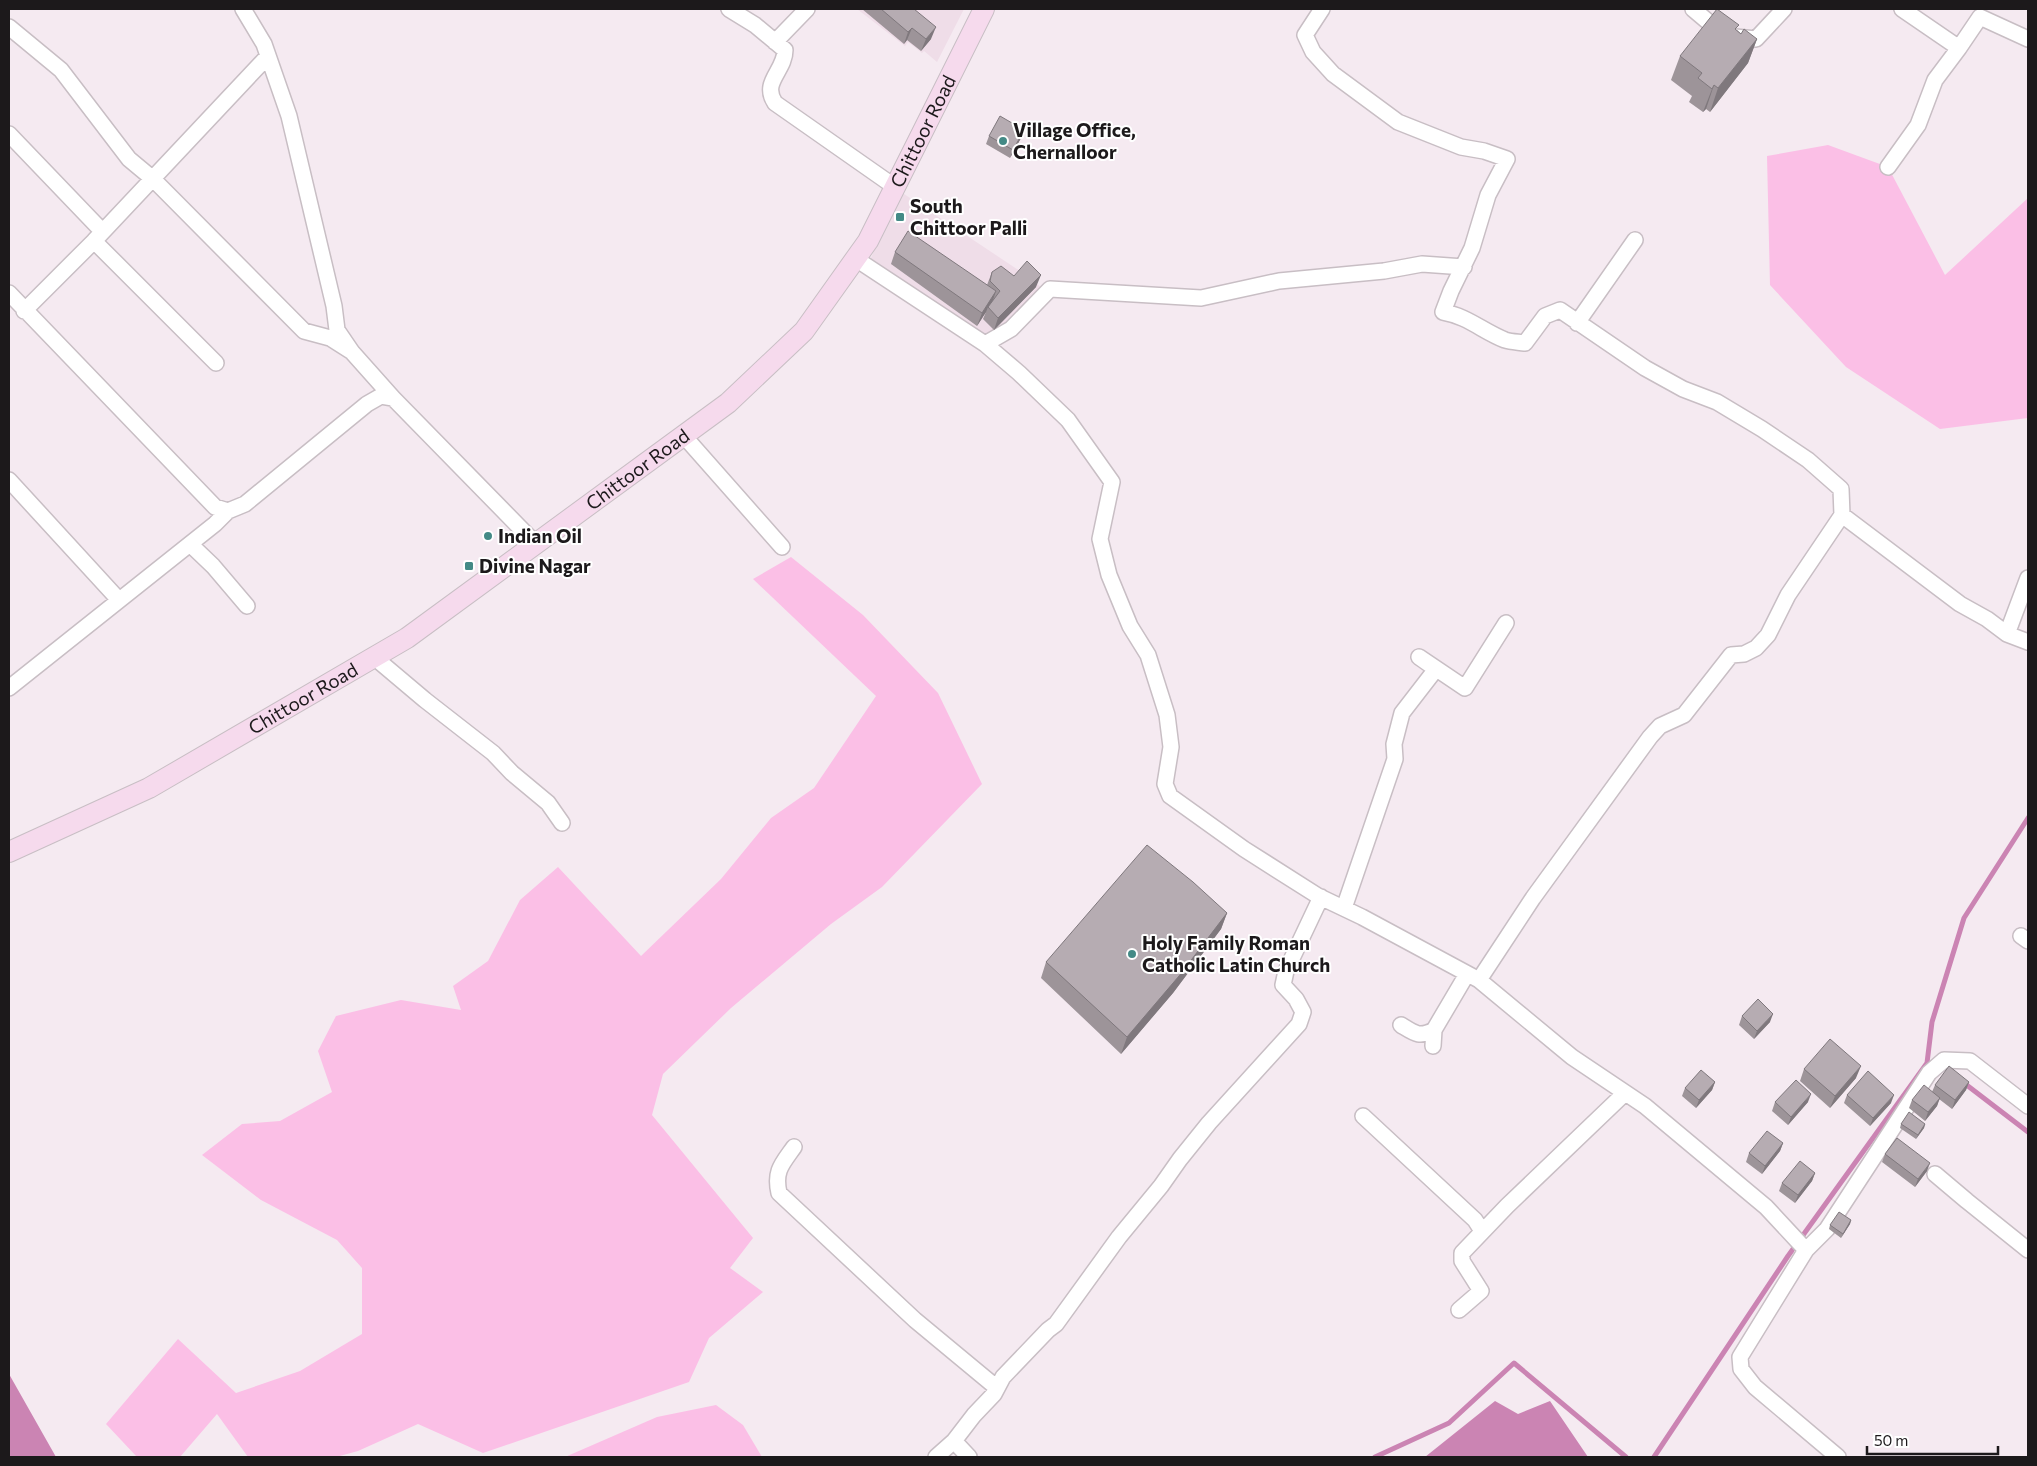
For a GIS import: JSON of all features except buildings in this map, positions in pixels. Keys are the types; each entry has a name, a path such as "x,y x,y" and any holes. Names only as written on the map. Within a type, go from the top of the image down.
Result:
{"main road":[{"name":"Chittoor Road","path":"9,852 149,788 407,638 728,403 804,330 868,241 984,9"}],"street":[{"path":"243,9 264,44 289,116 330,288 337,330 352,352 393,398 536,544"},
{"path":"729,9 755,26 785,50 785,58 771,84 770,92 775,103 895,187"},
{"path":"775,42 807,9"},
{"path":"1322,9 1305,35 1313,52 1333,74 1398,122 1462,147 1484,151 1507,159 1488,195 1472,248 1443,312 1454,314 1506,340 1525,343 1545,316 1560,310 1645,368 1683,389 1717,402 1808,460 1841,489 1842,515 1788,595 1768,635 1756,648 1744,654 1731,655 1684,714 1660,726 1650,736 1533,898 1434,1030 1425,1035 1418,1034 1401,1025"},
{"path":"1693,9 1725,36 1756,39 1784,9"},
{"path":"1902,9 1959,48"},
{"path":"1888,167 1918,125 1935,80 1980,17 2028,40"},
{"path":"9,27 61,70 129,159 153,179 304,331 330,338 352,352"},
{"path":"24,311 153,179 268,56"},
{"path":"9,134 98,236 216,363"},
{"path":"1577,322 1635,240"},
{"path":"856,259 985,344 1019,373 1068,420 1112,482 1100,539 1109,575 1130,626 1148,655 1167,715 1171,747 1165,784 1170,796 1244,849 1320,897 1473,977 1572,1057 1645,1106 1766,1207 1806,1250"},
{"path":"985,344 1011,329 1050,289 1200,298 1279,281 1384,271 1422,264 1464,267"},
{"path":"9,293 24,311 215,508 228,510 245,504 367,404 381,396 393,398"},
{"path":"684,436 782,547"},
{"path":"9,480 119,600"},
{"path":"9,688 216,524 228,510"},
{"path":"1842,515 1960,604 1987,619 2007,634 2028,642"},
{"path":"190,544 213,566 247,606"},
{"path":"2007,634 2028,578"},
{"path":"1344,908 1396,758 1394,744 1402,713 1436,669 1419,657 1465,688 1506,623"},
{"path":"374,657 432,706 493,753 512,773 548,803 562,823"},
{"path":"936,1457 954,1441 997,1388 1003,1377 1056,1324 1119,1237 1209,1124 1299,1024 1302,1012 1296,999 1284,985 1285,978 1290,962 1320,897"},
{"path":"1433,1046 1434,1030"},
{"path":"1838,1457 1755,1387 1741,1369 1740,1357 1806,1250 1827,1229 1929,1073 1944,1060 1970,1061 2028,1106"},
{"path":"1459,1310 1481,1291 1462,1261 1462,1252 1625,1092"},
{"path":"1364,1116 1476,1220 1482,1231"},
{"path":"794,1147 780,1166 776,1180 779,1193 915,1320 997,1388"},
{"path":"1935,1174 2028,1250"},
{"path":"954,1441 969,1457"}],"shaded area":[{"path":"857,9 964,9 937,62 924,51 922,53 908,42 905,46"},
{"path":"1828,145 1888,167 1945,275 2028,198 2028,418 1940,429 1846,367 1770,285 1767,156"},
{"path":"901,192 1029,277 1043,289 1014,322 986,339 870,260"},
{"path":"791,557 863,615 938,693 982,784 882,887 831,924 731,1008 663,1074 652,1115 753,1238 730,1268 763,1292 709,1338 689,1382 483,1453 418,1424 358,1451 336,1457 248,1457 217,1414 180,1457 137,1457 106,1424 178,1339 236,1393 300,1371 362,1334 362,1268 337,1240 261,1200 202,1155 242,1124 280,1121 332,1092 318,1051 336,1016 401,1000 461,1010 453,986 488,961 520,900 558,867 641,956 721,879 771,818 814,788 876,696 753,579"},
{"path":"9,1374 56,1457 9,1457"},
{"path":"1495,1401 1518,1414 1550,1401 1588,1457 1425,1457"},
{"path":"716,1405 743,1425 762,1457 565,1457 657,1417"}],"waterway":[{"path":"1654,1457 1788,1256 1927,1063 1932,1022 1964,918 2028,818"},
{"path":"1964,1083 2028,1132"},
{"path":"1375,1457 1449,1423 1514,1363 1626,1457"}],"place":[{"name":"Village Office, Chernalloor","path":"1003,141"},
{"name":"South Chittoor Palli","path":"900,217"},
{"name":"Indian Oil","path":"488,536"},
{"name":"Divine Nagar","path":"469,566"},
{"name":"Holy Family Roman Catholic Latin Church","path":"1132,954"}]}
